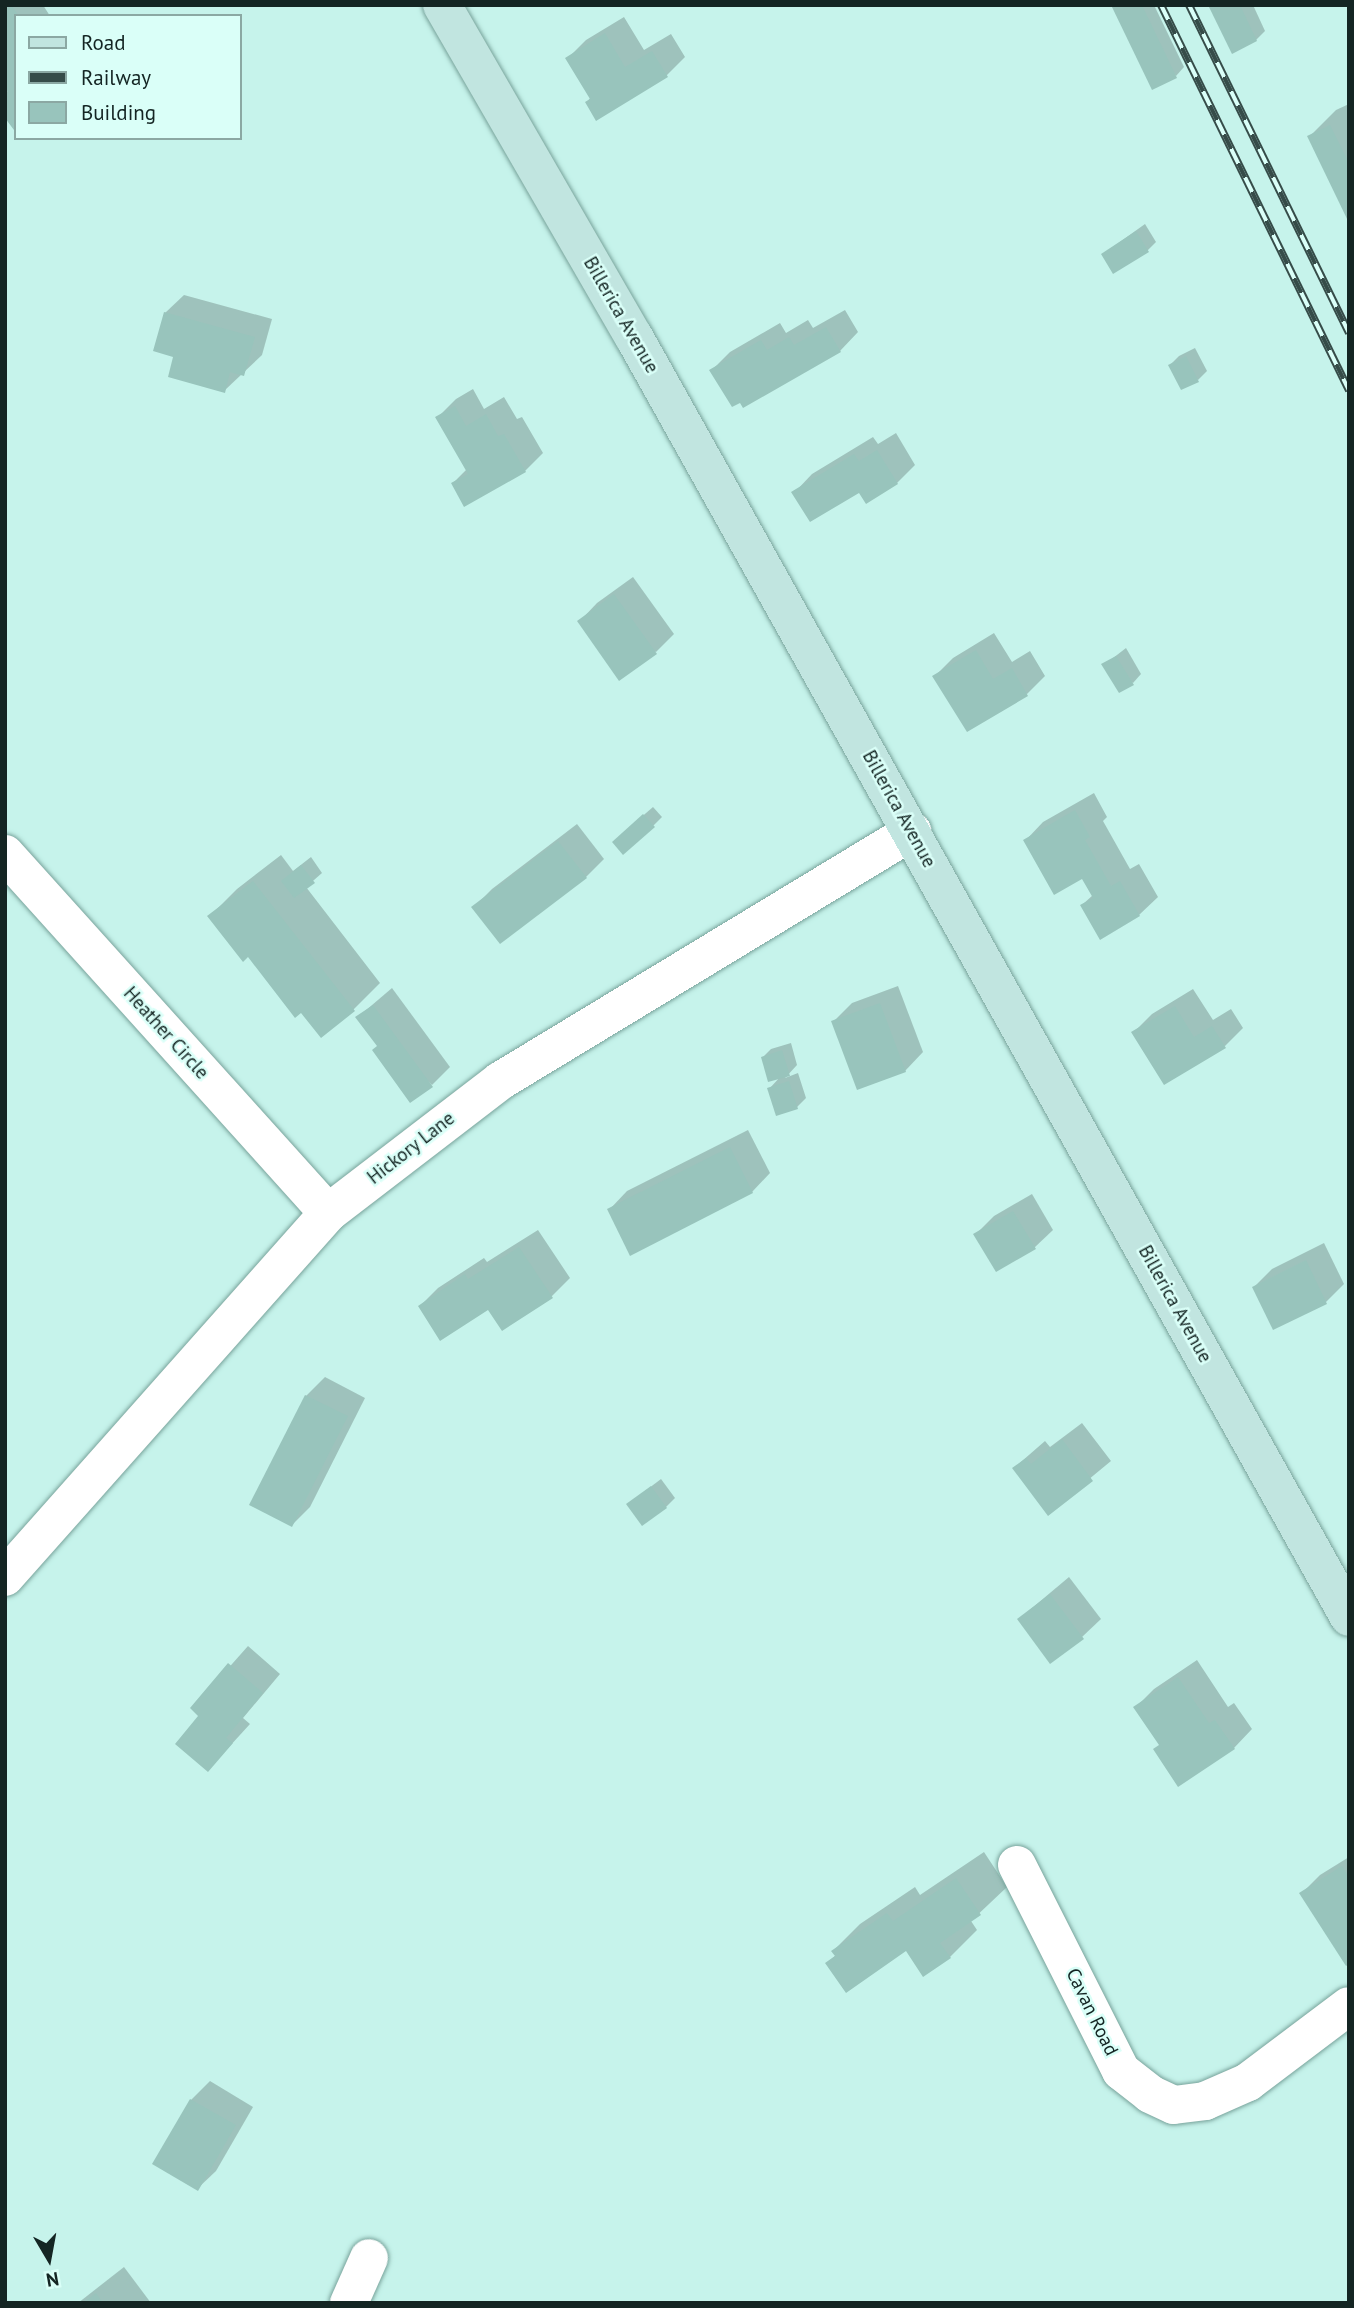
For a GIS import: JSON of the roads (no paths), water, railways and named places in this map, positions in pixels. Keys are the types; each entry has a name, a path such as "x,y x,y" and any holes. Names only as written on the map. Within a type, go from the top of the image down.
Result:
{"main road":[{"name":"Billerica Avenue","path":"442,5 648,361 1349,1617"}],"street":[{"name":"Hickory Lane","path":"5,1577 328,1213 500,1081 912,831"},
{"name":"Heather Circle","path":"5,854 328,1213"},
{"name":"Cavan Road","path":"1017,1865 1121,2071 1150,2094 1174,2105 1205,2101 1248,2082 1349,2006"},
{"path":"349,2303 369,2258"}],"railway":[{"path":"1161,5 1349,391"},
{"path":"1189,5 1349,333"}]}
